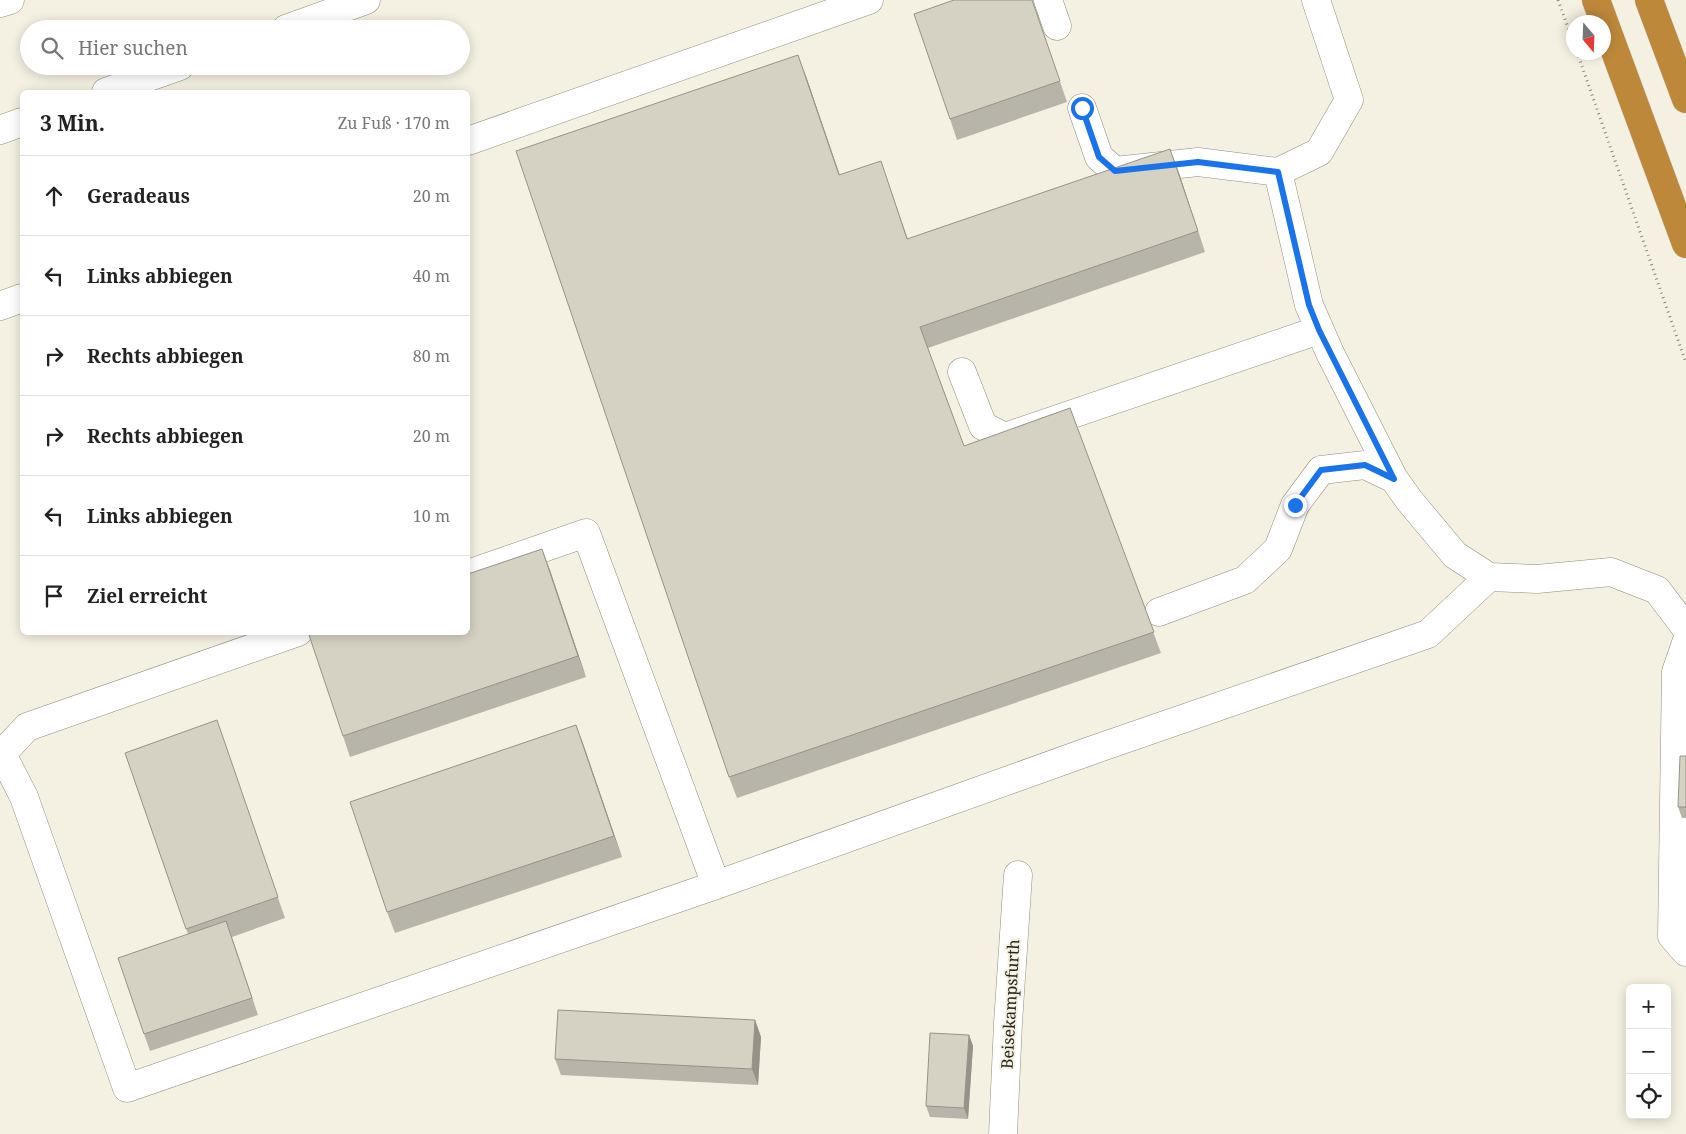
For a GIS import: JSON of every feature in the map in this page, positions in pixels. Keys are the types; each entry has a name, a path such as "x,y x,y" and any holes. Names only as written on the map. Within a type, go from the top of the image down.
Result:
{"highway":[{"path":"1596,0 1686,244"},
{"path":"1649,0 1686,99"}],"street":[{"path":"0,4 10,0"},
{"path":"311,20 366,0"},
{"path":"470,140 869,0"},
{"path":"1048,0 1057,26"},
{"path":"1082,108 1099,157 1115,171 1198,162 1278,172 1319,152 1349,100 1316,0"},
{"path":"112,90 154,75"},
{"path":"0,130 20,123"},
{"path":"1278,172 1309,305 1319,330 1394,479 1409,500 1455,554 1489,578 1537,579 1612,572 1657,590 1686,628"},
{"path":"0,306 20,299"},
{"path":"962,372 983,426 1005,437 1319,330"},
{"path":"1159,612 1244,580 1278,549 1295,505 1321,470 1365,465 1394,479"},
{"path":"470,573 586,532 716,885"},
{"path":"289,635 27,727 1,754 24,797 127,1088 716,885 1090,751 1428,634 1489,578"},
{"path":"1686,643 1676,672 1672,936 1686,952"},
{"name":"Beisekampsfurth","path":"1003,1134 1018,875"}],"path":[{"path":"1558,0 1566,22"},
{"path":"1580,60 1686,363"}],"building":[{"path":"954,0 1032,0 1060,81 950,119 914,14"},
{"path":"798,55 839,175 881,161 907,239 1170,149 1198,231 920,327 964,446 1070,408 1154,632 729,777 516,151"},
{"path":"542,549 578,656 343,736 309,635 470,635 470,573"},
{"path":"217,720 278,897 186,929 125,753"},
{"path":"576,725 614,836 387,912 350,802"},
{"path":"1680,756 1686,756 1686,807 1678,807"},
{"path":"226,921 252,998 144,1034 118,958"},
{"path":"558,1010 755,1020 752,1069 555,1059"},
{"path":"930,1033 969,1035 964,1108 926,1106"}],"route":[{"path":"1082,108 1099,157 1115,171 1198,162 1278,172 1309,305 1319,330 1394,479 1365,465 1321,470 1295,505"}]}
